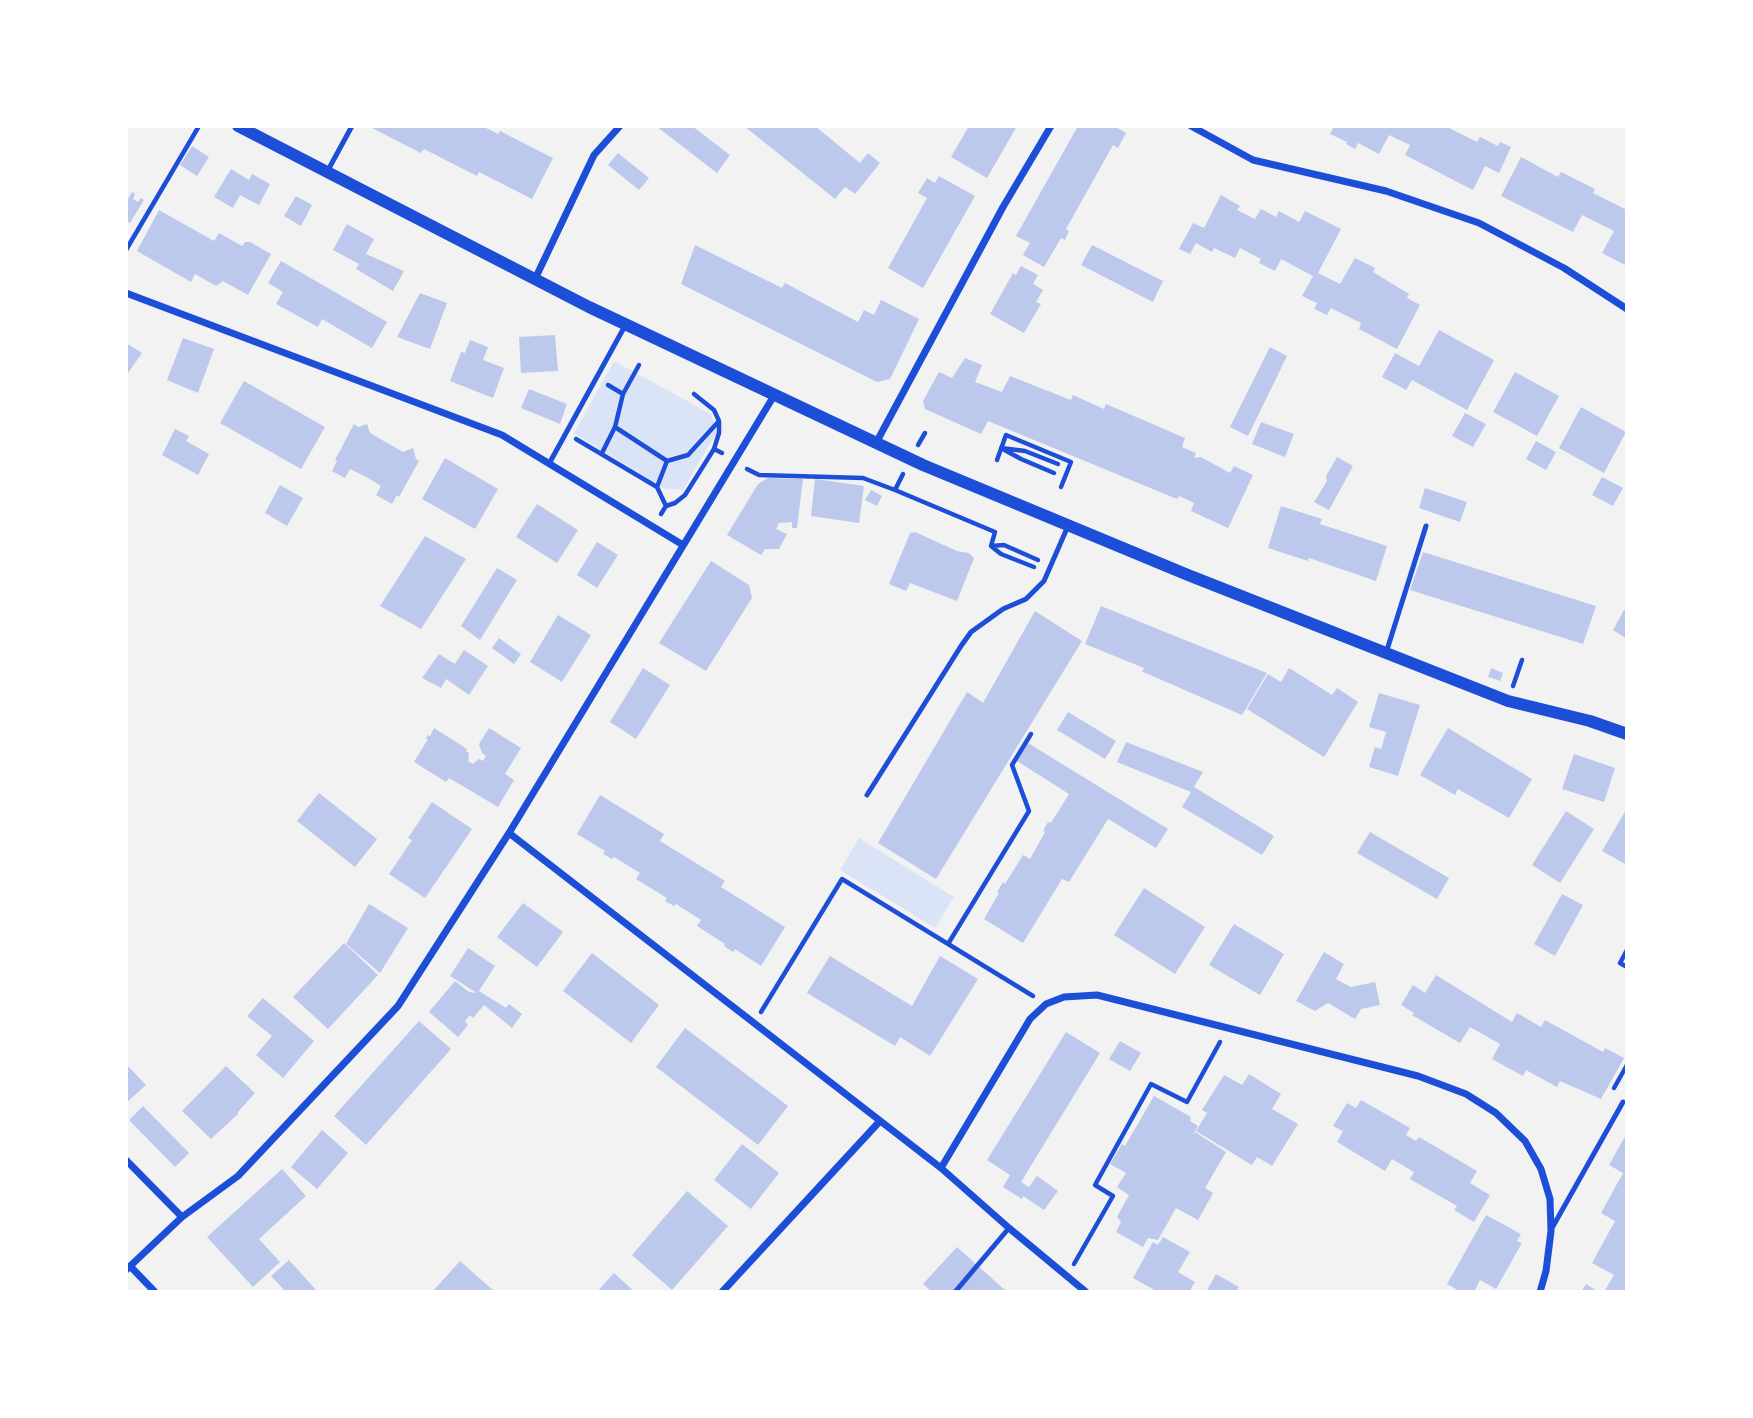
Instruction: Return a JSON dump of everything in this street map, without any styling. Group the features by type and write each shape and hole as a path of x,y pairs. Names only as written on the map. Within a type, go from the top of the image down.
{"street":[{"path":"238,126 535,279 911,459 1188,575 1508,701 1590,721 1627,734"},
{"path":"535,279 594,155 620,126"},
{"path":"876,443 1003,207 1051,126"},
{"path":"1191,126 1253,160 1386,191 1479,223 1564,268 1627,309"},
{"path":"126,293 502,435 683,545"},
{"path":"155,1292 128,1268 182,1217 238,1176 398,1006 509,833 775,394"},
{"path":"509,833 941,1168 1086,1292"},
{"path":"941,1168 1030,1019 1046,1004 1064,997 1097,995 1418,1076 1466,1094 1496,1113 1511,1126 1533,1155 1541,1169 1550,1199 1551,1231 1541,1292"},
{"path":"722,1292 880,1121"},
{"path":"126,1160 182,1217"}],"lane":[{"path":"327,172 352,126"},
{"path":"550,463 626,324"},
{"path":"867,795 971,632 1003,609 1026,599 1044,581 1069,525"},
{"path":"1386,653 1426,526"},
{"path":"1551,1231 1623,1102"},
{"path":"955,1292 1009,1228"}],"path":[{"path":"126,250 199,126"},
{"path":"602,453 615,427 623,394 639,365"},
{"path":"595,378 623,394"},
{"path":"653,527 666,506 685,495 714,449 719,433 719,421 714,410 694,394"},
{"path":"615,427 667,461 688,456 719,421"},
{"path":"565,433 657,486 666,506"},
{"path":"895,490 925,433"},
{"path":"996,460 1006,435 1071,462 1061,488"},
{"path":"1001,448 1025,451 1058,464"},
{"path":"1001,448 1054,473"},
{"path":"714,449 759,475 863,478 995,532 990,546"},
{"path":"657,486 667,461"},
{"path":"990,546 1004,545 1039,560"},
{"path":"990,546 1001,554 1035,568"},
{"path":"948,944 1029,811 1012,765 1031,734"},
{"path":"754,1023 842,879 1046,1004"},
{"path":"1627,950 1620,962 1627,967"},
{"path":"1067,1277 1113,1196 1095,1185 1152,1084 1187,1102 1229,1028"}],"shaded area":[{"path":"614,361 711,414 717,432 683,490 663,488 574,433"},
{"path":"859,838 954,897 935,928 840,870"}],"building":[{"path":"368,126 482,126 498,134 500,131 553,158 532,199 479,172 477,176 424,149 421,153"},
{"path":"656,126 692,126 730,155 717,173"},
{"path":"744,126 815,126 860,163 868,153 880,163 855,194 845,187 835,199"},
{"path":"969,126 1017,126 987,178 951,157"},
{"path":"1078,126 1114,126 1126,133 1118,148 1113,145 1066,229 1069,231 1065,240 1061,238 1044,267 1023,255 1030,243 1016,236"},
{"path":"1334,126 1445,126 1477,142 1480,137 1498,146 1500,142 1511,147 1499,173 1485,166 1473,190 1405,155 1410,145 1389,135 1379,154 1358,143 1355,149 1346,144 1347,142 1330,134"},
{"path":"192,146 209,157 197,176 180,165"},
{"path":"618,153 649,178 639,190 608,165"},
{"path":"1521,157 1558,177 1561,172 1595,189 1593,193 1627,210 1627,266 1602,253 1614,231 1582,215 1573,232 1501,196"},
{"path":"231,169 249,180 252,174 270,184 259,205 240,195 233,208 214,197"},
{"path":"939,176 975,196 923,288 888,268 927,198 918,193 927,178 935,183"},
{"path":"132,192 135,194 133,199 138,202 141,198 144,200 130,223 126,221 126,202"},
{"path":"1221,195 1240,206 1237,210 1255,219 1261,209 1276,217 1279,211 1299,222 1305,211 1341,229 1318,273 1340,284 1355,258 1375,268 1373,272 1409,294 1407,298 1420,305 1397,349 1359,329 1361,323 1331,308 1327,315 1314,309 1317,303 1302,296 1313,276 1281,259 1275,271 1259,263 1261,259 1240,248 1235,258 1214,248 1212,252 1196,243 1190,254 1179,249 1193,223 1204,228"},
{"path":"296,196 312,205 301,226 284,216"},
{"path":"159,210 214,241 219,233 242,246 245,242 250,242 271,254 248,295 223,281 216,286 195,274 191,282 137,251"},
{"path":"347,224 374,239 366,254 404,271 393,291 356,269 359,264 333,250"},
{"path":"695,245 782,288 785,283 858,322 864,310 874,315 881,300 919,319 890,379 877,382 681,284"},
{"path":"1092,245 1163,281 1153,302 1081,265"},
{"path":"281,261 387,322 372,348 322,319 318,327 276,304 283,292 268,283"},
{"path":"1021,266 1038,275 1033,284 1043,290 1036,302 1041,304 1024,333 990,314 1013,273 1016,275"},
{"path":"420,293 447,303 430,349 397,337"},
{"path":"1439,330 1494,360 1467,410 1412,380 1406,390 1382,377 1395,353 1419,366"},
{"path":"555,335 558,371 521,373 519,337"},
{"path":"183,338 214,349 198,393 167,380"},
{"path":"470,340 488,347 483,360 504,368 493,398 450,381 461,352 465,353"},
{"path":"126,343 142,353 126,376"},
{"path":"1270,347 1287,356 1248,436 1230,427"},
{"path":"965,358 982,365 975,382 1002,392 1010,376 1071,400 1073,395 1104,409 1106,404 1185,438 1182,447 1196,453 1194,458 1201,457 1230,473 1234,466 1253,475 1228,528 1191,511 1194,503 1179,496 1177,499 988,421 981,434 925,409 923,401 939,372 952,378"},
{"path":"1515,372 1559,396 1537,436 1493,412"},
{"path":"244,381 325,427 301,469 220,423"},
{"path":"529,389 567,404 560,424 521,408"},
{"path":"1581,407 1626,432 1604,473 1559,448"},
{"path":"1465,413 1486,424 1473,447 1452,436"},
{"path":"1261,422 1294,434 1285,457 1252,444"},
{"path":"354,424 358,427 367,424 370,433 403,452 413,448 419,461 399,497 397,495 392,504 376,495 381,486 368,478 350,469 345,478 332,471"},
{"path":"175,429 189,436 186,441 209,454 198,475 162,455"},
{"path":"1536,441 1556,452 1546,470 1526,459"},
{"path":"1337,457 1353,466 1329,510 1314,502"},
{"path":"445,458 498,489 475,529 422,499"},
{"path":"1602,477 1623,488 1613,506 1592,495"},
{"path":"768,478 803,479 797,528 792,528 792,522 779,523 776,529 787,534 779,549 765,549 761,555 727,535 758,484"},
{"path":"815,479 864,486 859,523 811,516"},
{"path":"280,485 303,498 287,526 265,513"},
{"path":"1425,488 1467,502 1460,522 1419,508"},
{"path":"871,490 882,496 877,506 865,500"},
{"path":"537,504 578,530 557,563 516,537"},
{"path":"1281,506 1322,519 1320,524 1387,546 1376,581 1309,558 1308,561 1268,548"},
{"path":"915,532 957,551 969,553 974,558 957,601 910,583 906,591 889,584 910,533"},
{"path":"425,536 466,559 421,629 380,606"},
{"path":"597,542 618,555 597,588 577,575"},
{"path":"1423,552 1596,606 1583,644 1410,590"},
{"path":"711,561 749,585 752,598 706,671 659,643"},
{"path":"497,568 517,580 480,640 461,626"},
{"path":"1101,606 1267,673 1242,715 1142,672 1144,668 1085,644"},
{"path":"1624,610 1627,611 1627,639 1613,630"},
{"path":"1035,611 1082,641 936,879 878,843 967,692 983,703"},
{"path":"558,615 591,635 562,682 530,662"},
{"path":"499,638 521,654 514,664 492,648"},
{"path":"464,650 488,666 469,695 446,679 441,688 422,678 439,654 455,664"},
{"path":"643,668 670,685 636,739 610,722"},
{"path":"1289,668 1332,695 1337,688 1358,702 1324,757 1247,709 1268,674 1281,682"},
{"path":"1491,668 1503,673 1500,681 1488,677"},
{"path":"1379,693 1420,705 1398,776 1369,767 1375,747 1381,749 1386,732 1369,727"},
{"path":"1068,712 1116,741 1105,759 1057,730"},
{"path":"434,728 467,749 468,761 473,764 479,759 483,761 486,756 479,744 489,728 521,748 505,774 514,780 498,807 449,778 446,782 414,762"},
{"path":"1448,728 1532,779 1509,818 1458,789 1455,795 1420,775"},
{"path":"1126,742 1203,772 1194,787 1274,836 1262,855 1182,807 1191,792 1117,762"},
{"path":"1028,743 1168,829 1156,848 1108,819 1069,882 1062,879 1023,943 984,919 1003,882 1005,884 1023,855 1030,859 1048,822 1051,823 1069,794 1017,761"},
{"path":"1574,754 1615,768 1604,802 1562,789"},
{"path":"319,793 377,839 355,867 297,821"},
{"path":"600,795 664,834 660,841 725,881 721,887 785,927 761,966 735,949 733,952 724,946 725,944 697,926 701,920 676,904 674,906 665,901 667,898 636,879 640,873 614,857 612,859 603,854 605,851 577,834"},
{"path":"432,802 472,829 425,898 389,874 412,840 408,838"},
{"path":"1627,808 1627,865 1602,851"},
{"path":"1566,811 1594,829 1560,883 1532,865"},
{"path":"1370,832 1449,878 1437,899 1357,853"},
{"path":"1144,888 1205,927 1175,974 1114,935"},
{"path":"1562,894 1583,905 1555,956 1534,944"},
{"path":"523,903 563,932 537,967 497,937"},
{"path":"369,904 408,928 380,973 346,944"},
{"path":"1234,924 1284,954 1260,995 1209,965"},
{"path":"344,943 378,975 328,1029 293,997"},
{"path":"468,948 495,966 479,991 506,1008 509,1004 522,1014 512,1028 484,1005 473,1018 470,1015 465,1021 468,1025 458,1037 429,1012 455,981 469,992 477,993 450,976"},
{"path":"1324,952 1344,964 1336,979 1351,987 1375,982 1380,1005 1361,1009 1355,1019 1328,1003 1315,1011 1296,1001"},
{"path":"592,953 659,1005 631,1043 563,991"},
{"path":"830,956 912,1006 940,956 978,979 930,1056 900,1037 895,1046 807,993"},
{"path":"1436,975 1512,1022 1517,1013 1541,1027 1545,1020 1603,1052 1605,1048 1624,1058 1601,1099 1560,1081 1557,1087 1526,1070 1523,1076 1492,1059 1500,1044 1470,1027 1460,1043 1412,1015 1414,1013 1401,1005 1413,985 1425,993"},
{"path":"263,998 314,1041 283,1078 256,1055 272,1036 247,1016"},
{"path":"419,1021 451,1049 366,1145 334,1116"},
{"path":"685,1028 788,1106 758,1145 656,1067"},
{"path":"1066,1032 1100,1053 1021,1182 1029,1187 1037,1176 1058,1191 1044,1210 1003,1187 1010,1175 987,1160"},
{"path":"1120,1041 1141,1053 1130,1071 1109,1059"},
{"path":"126,1064 146,1085 126,1103"},
{"path":"226,1066 255,1093 238,1114 211,1139 182,1111"},
{"path":"1249,1074 1281,1094 1272,1109 1298,1124 1272,1166 1257,1157 1252,1165 1196,1131 1207,1113 1202,1110 1224,1075 1242,1085"},
{"path":"1154,1096 1191,1117 1190,1121 1198,1126 1192,1136 1195,1132 1226,1152 1205,1188 1213,1193 1198,1220 1176,1208 1158,1240 1148,1238 1143,1247 1116,1232 1121,1222 1117,1217 1129,1195 1117,1187 1126,1173 1110,1164 1122,1144 1125,1146"},
{"path":"1361,1100 1410,1128 1406,1135 1416,1141 1419,1137 1477,1171 1470,1183 1490,1195 1474,1222 1454,1210 1457,1206 1410,1179 1414,1172 1392,1159 1385,1171 1337,1142 1343,1131 1333,1126 1347,1103 1356,1108"},
{"path":"143,1106 189,1153 175,1167 129,1120"},
{"path":"322,1130 348,1153 317,1189 291,1167"},
{"path":"1627,1133 1627,1292 1604,1292 1614,1275 1592,1263 1615,1221 1601,1213 1623,1173 1609,1165"},
{"path":"742,1144 779,1173 751,1209 714,1180"},
{"path":"282,1169 306,1196 259,1239 280,1262 253,1287 207,1237"},
{"path":"687,1191 728,1226 672,1290 632,1255"},
{"path":"1486,1215 1521,1234 1517,1241 1522,1243 1496,1289 1480,1280 1474,1292 1461,1292 1447,1284"},
{"path":"1163,1237 1190,1252 1178,1272 1195,1282 1189,1292 1158,1292 1133,1278 1153,1242 1158,1245"},
{"path":"957,1247 1007,1292 932,1292 923,1284"},
{"path":"289,1260 318,1292 286,1292 271,1276"},
{"path":"460,1261 495,1292 432,1292"},
{"path":"614,1273 635,1292 597,1292"},
{"path":"1216,1274 1239,1287 1236,1292 1206,1292"},
{"path":"1586,1284 1599,1292 1581,1292"}]}
